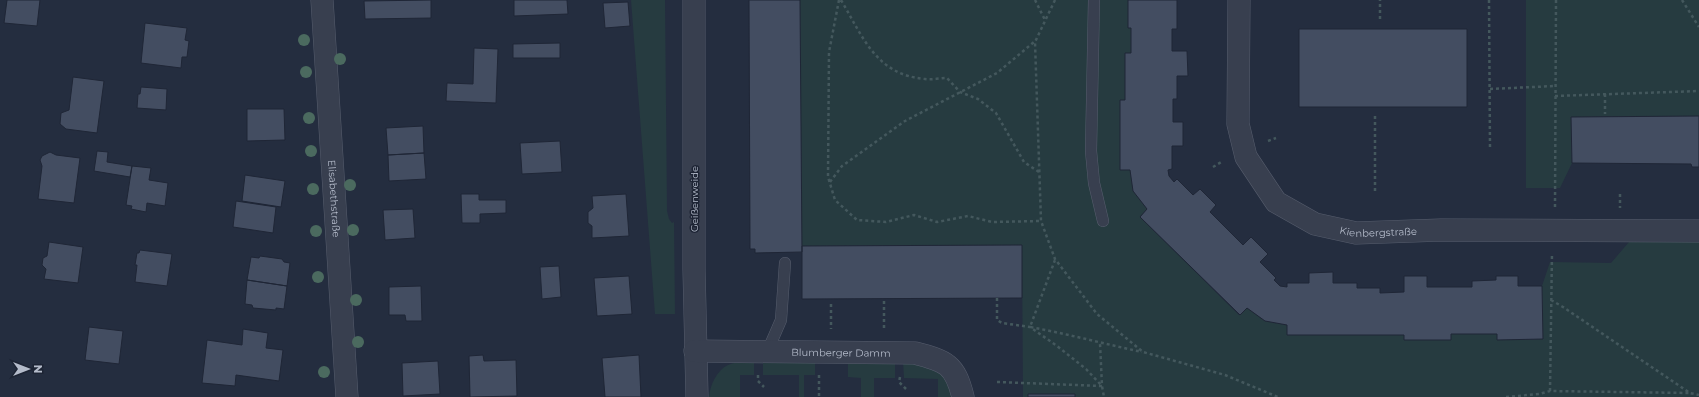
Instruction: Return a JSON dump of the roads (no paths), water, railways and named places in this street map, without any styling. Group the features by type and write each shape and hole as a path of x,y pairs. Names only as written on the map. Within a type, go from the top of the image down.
{"street":[{"name":"Elisabethstraße","path":"322,0 347,397"},
{"name":"Geißenweide","path":"694,0 694,269 697,397"},
{"name":"Kienbergstraße","path":"1239,0 1238,124 1246,157 1276,202 1315,224 1356,232 1555,230 1699,231"},
{"name":"Blumberger Damm","path":"696,352 915,353 939,359 949,366 956,374 964,397"}],"lane":[{"path":"1094,0 1091,151 1094,183 1104,221"},
{"path":"784,352 771,343 781,320 785,263"}]}
